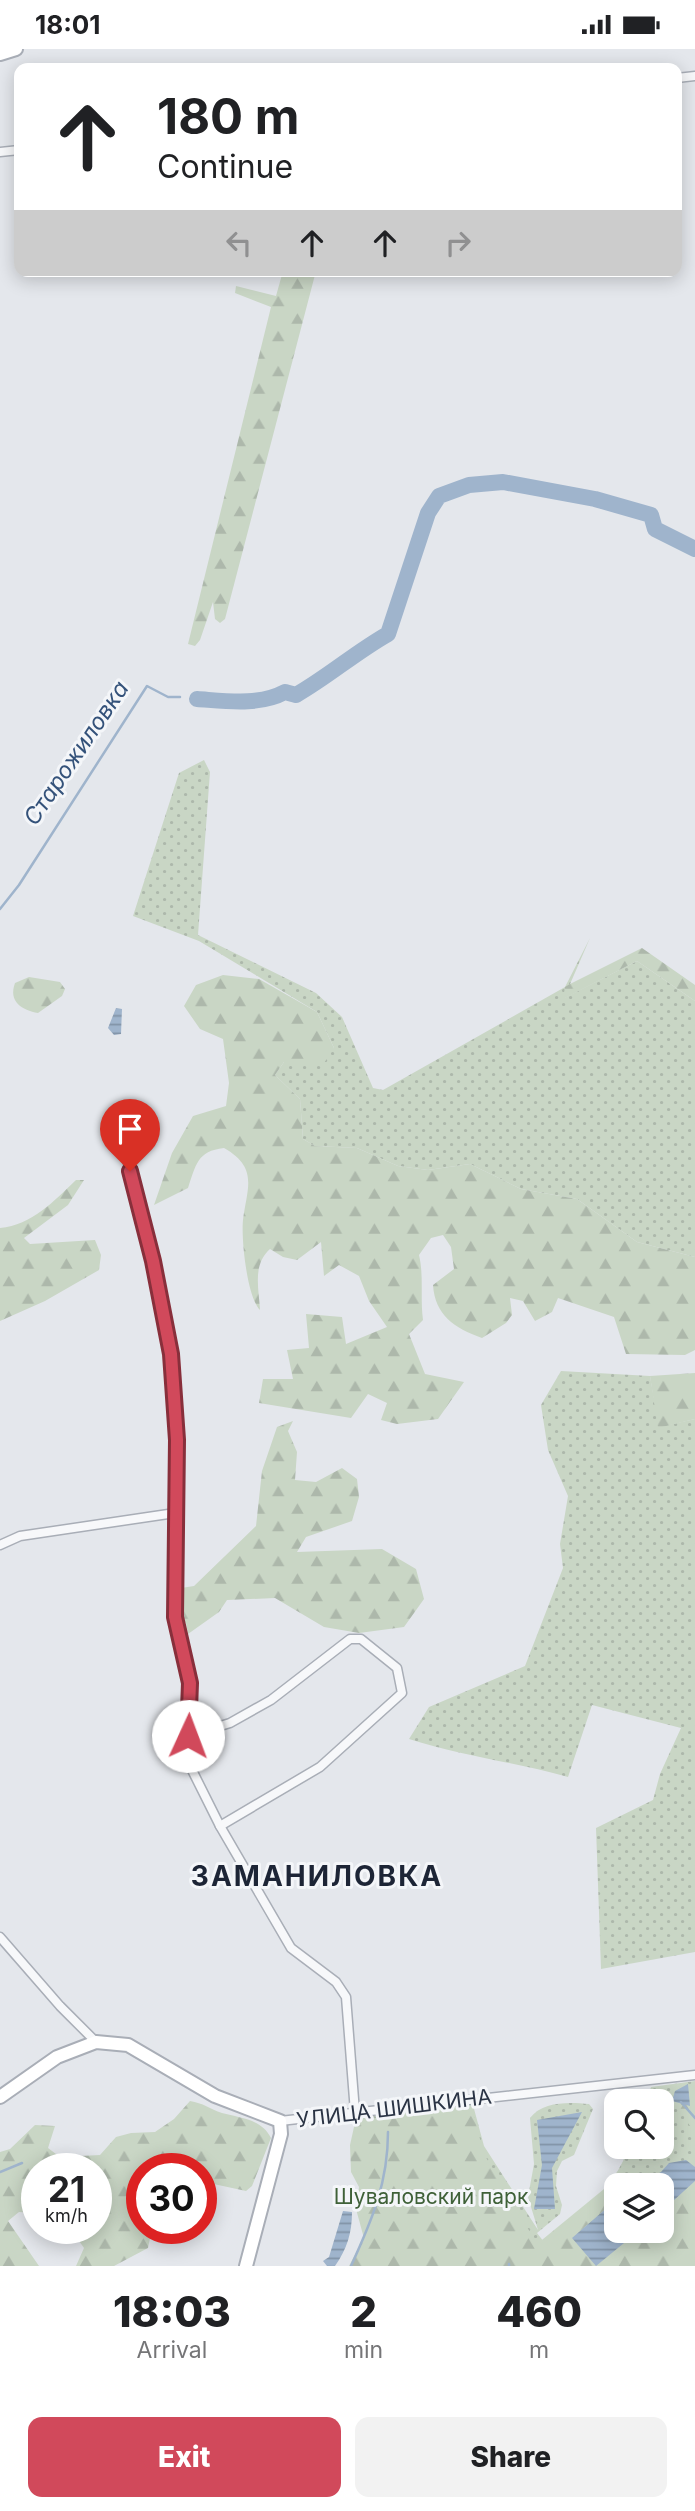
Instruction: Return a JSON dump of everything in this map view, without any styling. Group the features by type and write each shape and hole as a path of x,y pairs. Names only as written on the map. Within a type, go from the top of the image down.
{"street":[{"path":"0,54 16,49"},
{"path":"112,1129 124,1148 131,1174 153,1261 171,1354 176,1430 175,1617 190,1683 186,1758 220,1826 291,1948 336,1982 346,1997 355,2112"},
{"path":"0,1545 20,1536 175,1513"},
{"path":"188,1736 230,1723 271,1700 351,1639 361,1639 397,1668 402,1693 385,1710 320,1767 220,1826"},
{"path":"0,1937 60,2006 96,2042"},
{"name":"УЛИЦА ШИШКИНА","path":"0,2097 57,2057 96,2042 128,2045 215,2096 280,2121 695,2075"},
{"path":"246,2266 281,2134 280,2121"}],"green space":[{"path":"281,277 314,277 225,619 220,623 215,619 213,602 200,640 195,646 188,644 271,307 235,293 236,286 276,296"},
{"path":"204,760 210,772 198,935 316,993 342,1017 373,1088 383,1090 565,987 590,938 564,998 637,961 695,1001 695,1257 637,1242 577,1199 521,1189 470,1164 428,1170 398,1166 357,1148 315,1146 303,1139 300,1099 275,1075 284,1062 334,1048 317,1012 199,941 133,916 179,773"},
{"path":"642,948 695,985 695,1001 637,961 563,999 565,987"},
{"path":"223,975 259,979 317,1012 334,1048 324,1063 284,1062 275,1075 300,1099 303,1139 315,1146 357,1148 398,1166 428,1170 470,1164 521,1189 577,1199 637,1242 695,1257 695,1350 685,1355 626,1354 614,1317 558,1298 552,1312 535,1321 523,1301 510,1298 512,1315 506,1323 482,1338 472,1334 448,1319 438,1305 435,1295 433,1285 454,1269 451,1247 443,1235 431,1238 419,1255 423,1320 409,1334 425,1374 464,1382 438,1419 397,1424 381,1420 387,1403 368,1394 351,1418 259,1403 263,1379 293,1379 287,1350 309,1348 306,1314 342,1317 346,1344 387,1327 369,1301 359,1276 339,1265 324,1276 321,1242 297,1260 283,1257 270,1249 264,1255 259,1270 260,1310 248,1281 244,1253 243,1220 248,1179 242,1163 224,1148 203,1156 188,1188 154,1205 172,1153 193,1116 226,1106 229,1083 223,1039 200,1029 184,1006 196,985"},
{"path":"29,977 60,982 65,989 62,996 38,1013 27,1010 15,1000 13,990 15,983"},
{"path":"76,1180 84,1180 68,1205 24,1238 30,1244 95,1240 101,1255 99,1270 45,1301 0,1321 0,1228 32,1217 51,1204"},
{"path":"561,1371 650,1376 659,1427 695,1419 695,1952 601,1969 596,1828 653,1800 660,1774 681,1728 592,1705 568,1777 409,1739 429,1707 525,1666 563,1568 560,1544 568,1496 548,1450 541,1405"},
{"path":"695,1373 695,1419 658,1428 650,1376"},
{"path":"293,1421 288,1431 297,1452 295,1480 316,1482 342,1468 357,1479 359,1497 352,1521 306,1537 297,1552 382,1549 416,1569 424,1599 404,1627 359,1633 324,1627 275,1598 227,1600 219,1612 188,1634 186,1623 179,1617 181,1588 194,1586 256,1526 262,1471 277,1427"},
{"name":"Шуваловский парк","path":"695,2081 695,2266 349,2266 364,2237 354,2118 473,2105 484,2146 538,2230 528,2197 534,2164 530,2118 542,2108 565,2103 589,2104 593,2109 574,2155 562,2161 557,2171 556,2186 562,2205 560,2214 537,2233 544,2242 594,2202 604,2189 604,2243 674,2243 674,2173 616,2173 623,2159 674,2159 674,2089 650,2089"},
{"path":"695,2085 695,2134 680,2110"},
{"path":"190,2101 250,2120 262,2127 271,2138 252,2186 246,2191 217,2185 217,2153 126,2153 126,2244 149,2244 148,2248 114,2266 76,2266 84,2248 81,2244 112,2244 112,2153 102,2153 116,2137 155,2132 174,2119"},
{"path":"450,2109 472,2109 484,2154 537,2244 604,2189 604,2210 572,2238 596,2266 350,2266 365,2242 356,2209 359,2187 351,2172 350,2145 354,2127 359,2120"},
{"path":"35,2125 55,2126 48,2148 55,2153 21,2153 21,2212 8,2221 21,2244 24,2244 39,2266 0,2266 0,2152 10,2149"},
{"path":"695,2184 695,2266 598,2266 624,2243 674,2243 674,2201"}],"water":[{"path":"116,1008 122,1009 121,1034 114,1035 108,1028"},
{"path":"688,2084 690,2106 674,2102 675,2091"},
{"path":"582,2112 552,2168 555,2209 534,2209 542,2165 537,2120"},
{"path":"686,2160 695,2167 695,2181 674,2200 674,2173 659,2173 669,2163"},
{"path":"604,2210 604,2243 624,2243 596,2266 572,2238"},
{"path":"343,2211 352,2212 348,2241 335,2266 327,2266 323,2261 329,2257"}],"waterway":[{"name":"Старожиловка","path":"197,699 242,701 264,699 285,692 296,695 388,634 428,513 439,496 469,485 503,482 595,499 651,515 655,529 695,549"},
{"name":"Старожиловка","path":"0,909 19,885 147,686 168,697 180,697"},
{"path":"681,2102 695,2118"},
{"path":"351,2266 366,2233 382,2185 388,2132"},
{"path":"0,2172 21,2163"}],"district":[{"name":"ЗАМАНИЛОВКА","path":"317,1876"}],"route":[{"path":"130,1171 153,1261 171,1354 177,1440 175,1617 190,1683 188,1736"}]}
